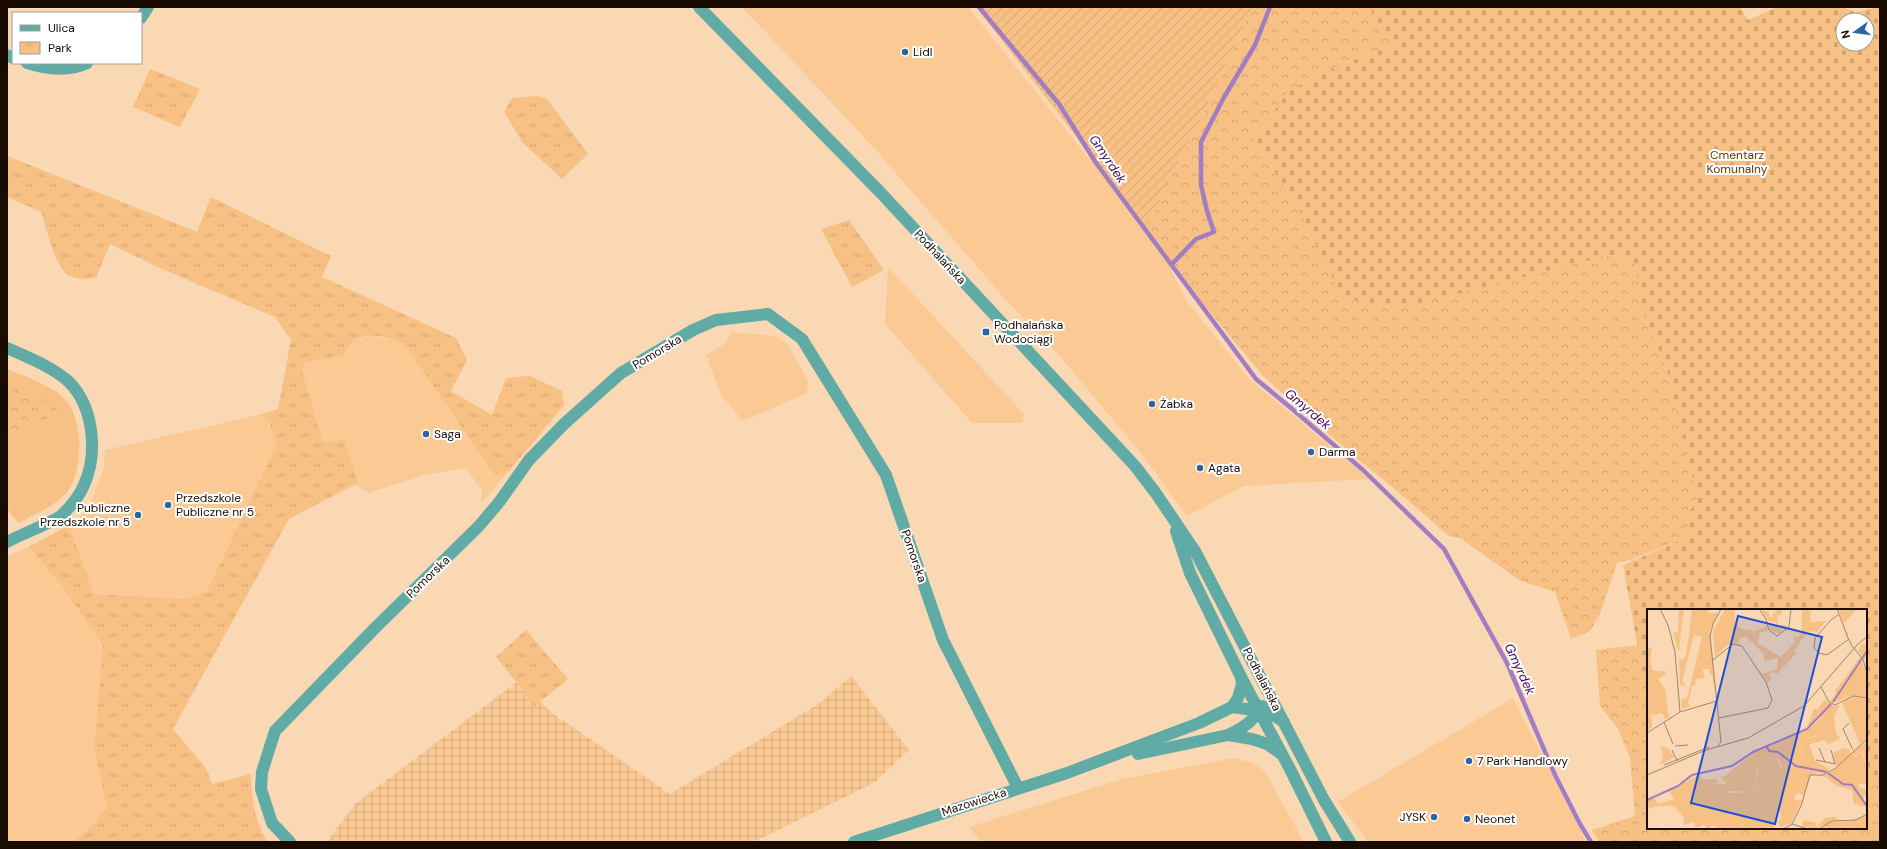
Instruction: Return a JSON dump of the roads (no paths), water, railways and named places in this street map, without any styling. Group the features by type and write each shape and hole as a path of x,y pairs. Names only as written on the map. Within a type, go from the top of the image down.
{"street":[{"path":"142,16 148,7"},
{"name":"Podhalańska","path":"699,7 880,192 1136,466 1195,551 1324,800 1350,842"},
{"path":"32,64 56,69 85,64"},
{"name":"Pomorska","path":"290,842 272,823 261,789 262,772 275,731 375,628 479,526 500,501 529,460 564,424 621,373 693,330 716,320 768,314 802,339 886,475 943,640 1018,788"},
{"path":"7,348 41,364 69,382 82,401 90,423 92,440 90,466 84,486 61,516 7,542"},
{"name":"Podhalańska","path":"1172,516 1190,573 1241,677 1284,757 1326,842"},
{"path":"1241,677 1242,684 1238,698 1232,707 1268,712 1284,722"},
{"name":"Mazowiecka","path":"1094,763 1228,735 1247,725 1259,711 1266,698 1265,685"},
{"name":"Mazowiecka","path":"854,842 1094,763 1164,738 1232,707"},
{"name":"Mazowiecka","path":"1228,735 1252,739 1267,744 1284,757"}],"waterway":[{"name":"Gmyrdek","path":"979,7 1059,104 1096,163 1256,379 1363,470 1444,549 1507,663 1555,775 1591,842"},
{"path":"1172,264 1196,239 1214,232 1201,185 1201,142 1223,99 1255,45 1270,7"}],"place":[{"name":"Lidl","path":"905,52"},
{"name":"Podhalańska Wodociągi","path":"986,332"},
{"name":"Żabka","path":"1152,404"},
{"name":"Saga","path":"426,434"},
{"name":"Darma","path":"1311,452"},
{"name":"Agata","path":"1200,468"},
{"name":"Przedszkole Publiczne nr 5","path":"168,505"},
{"name":"Publiczne Przedszkole nr 5","path":"138,515"},
{"name":"7 Park Handlowy","path":"1469,761"},
{"name":"JYSK","path":"1434,817"},
{"name":"Neonet","path":"1467,819"}],"park label":[{"name":"Cmentarz Komunalny","path":"1737,162"}]}
